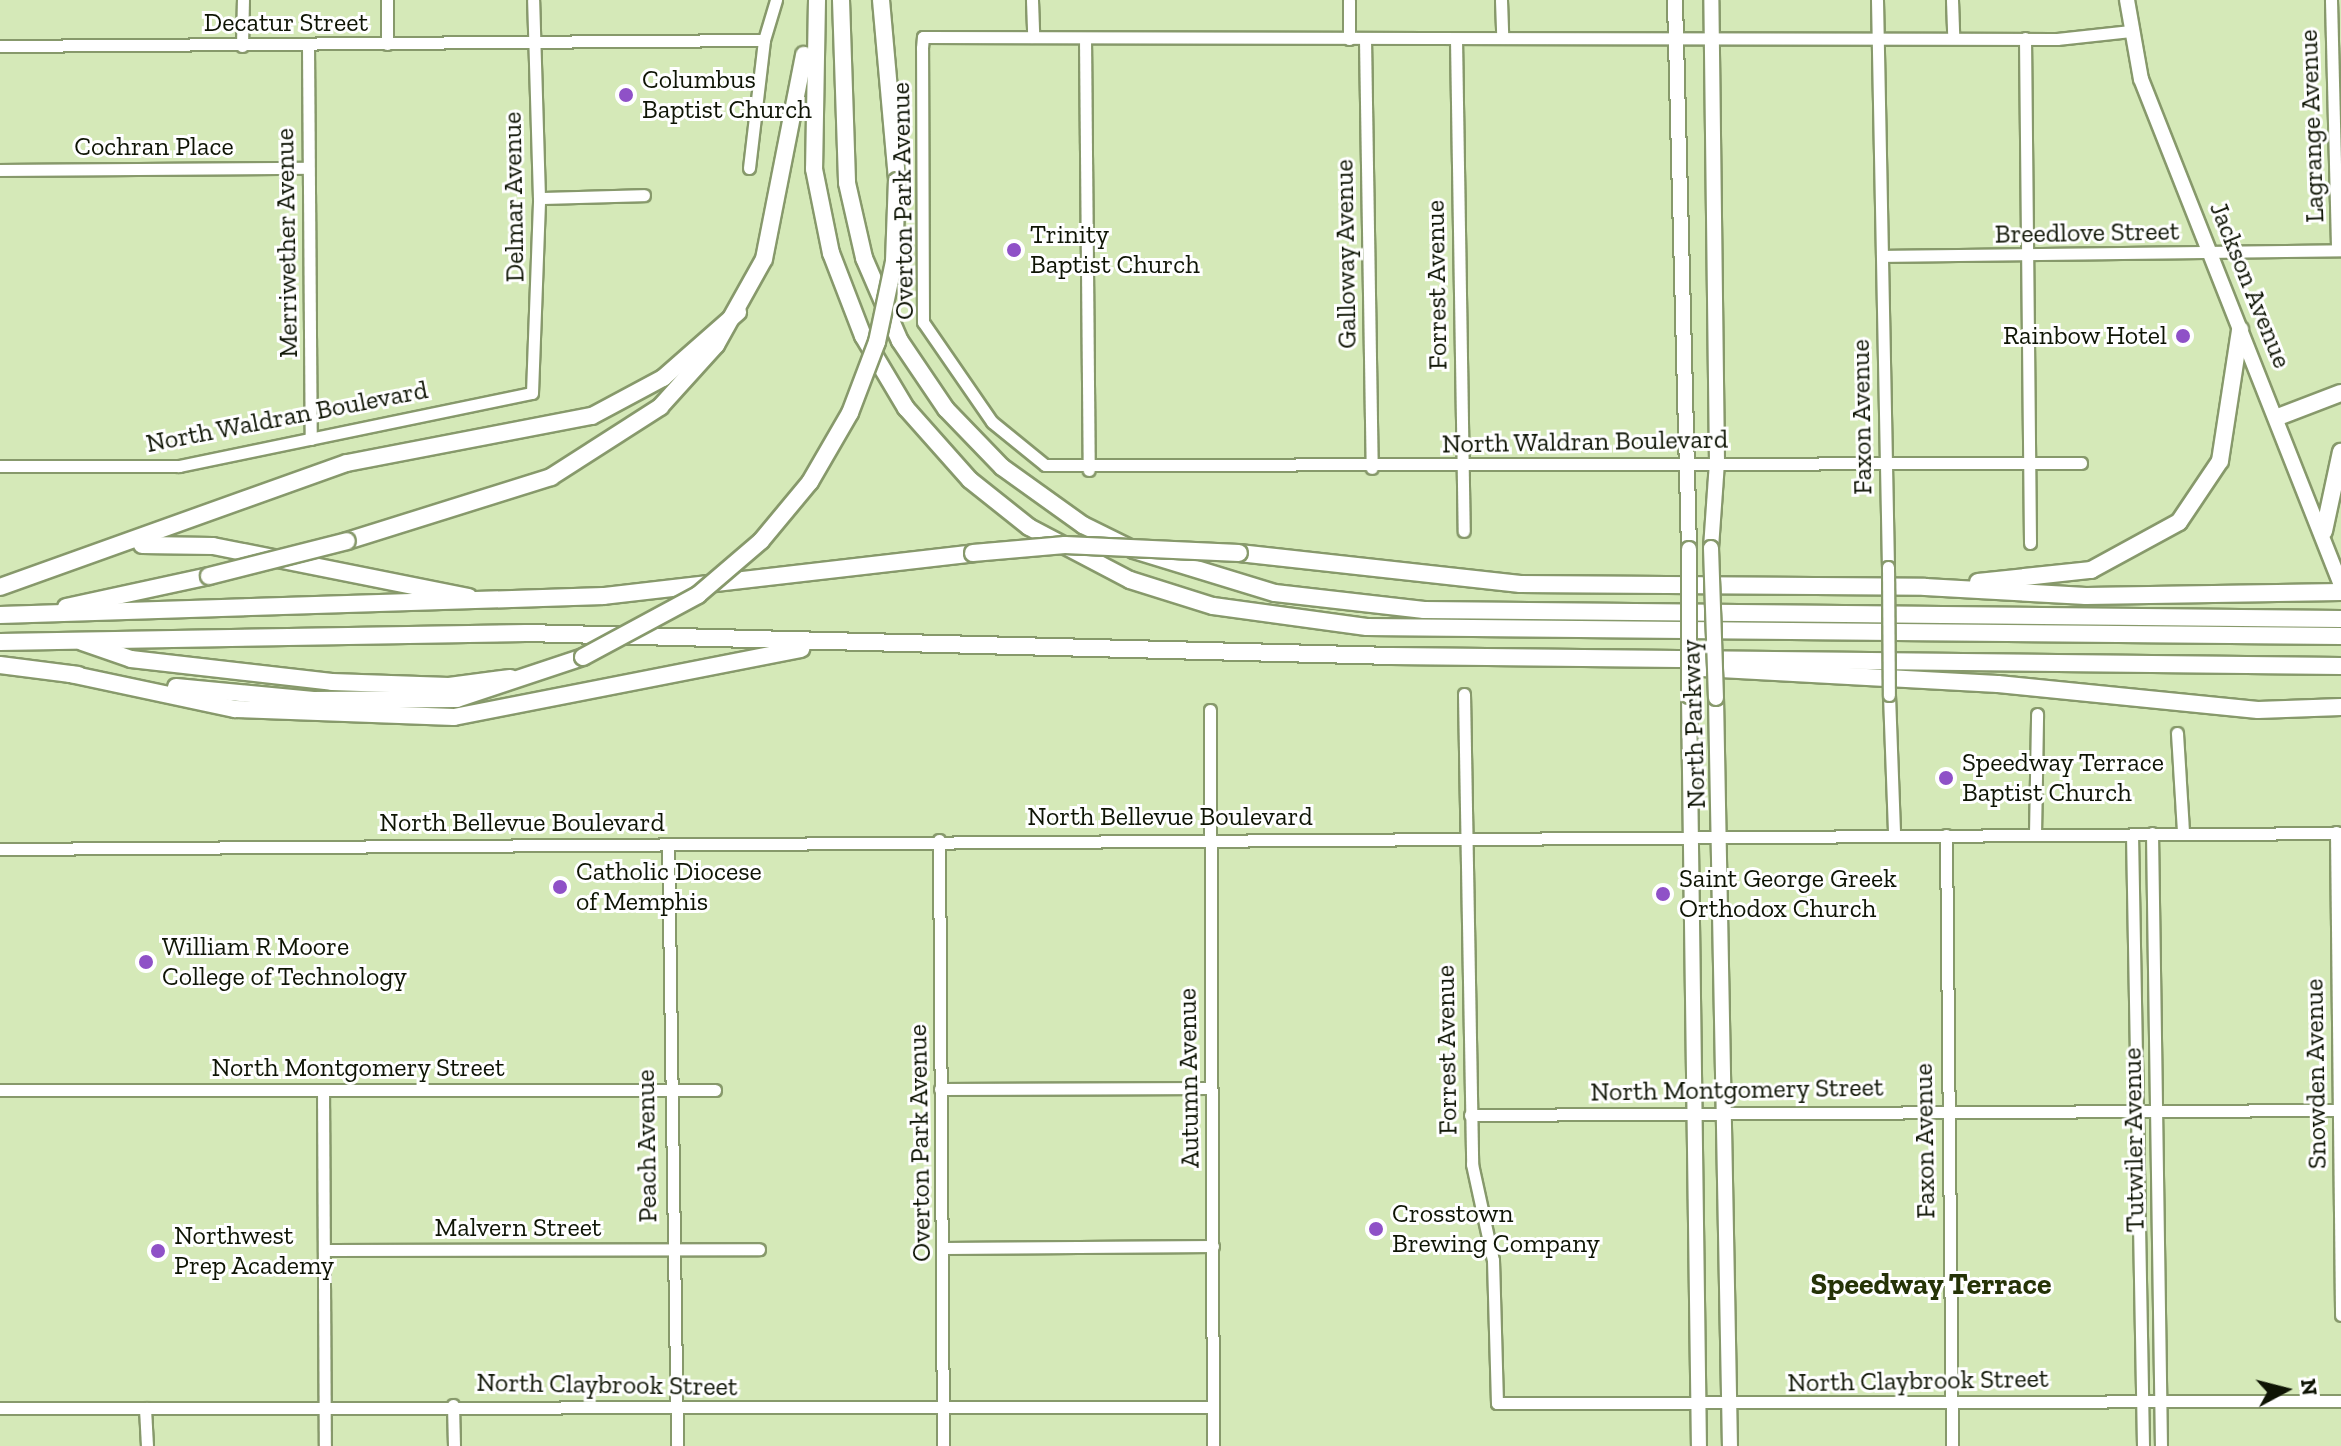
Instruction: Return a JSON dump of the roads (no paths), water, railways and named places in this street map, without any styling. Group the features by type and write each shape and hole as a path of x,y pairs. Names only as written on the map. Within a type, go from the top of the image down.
{"highway":[{"path":"38,614 347,541 529,485 603,450 660,407 738,312 775,228 814,0"},
{"path":"814,0 815,182 831,253 863,336 906,408 970,480 1029,527 1130,580 1227,609 1367,627 2341,636"},
{"path":"841,0 847,183 864,258 900,341 946,409 1002,467 1083,525 1147,555 1275,593 1424,610 2341,619"},
{"path":"0,665 313,700 490,687 583,657 698,595 761,541 810,482 850,413 877,342 894,261 897,181 881,0"},
{"path":"0,587 124,548 347,463 592,416 663,378 738,312"},
{"path":"1925,587 2091,570 2179,522 2220,461 2232,420 2240,330"},
{"path":"2278,417 2341,393"},
{"path":"2324,531 2341,452"},
{"path":"0,615 604,596 1065,545 1239,553 1520,584 1925,587 2086,596 2340,586"},
{"path":"124,548 213,546 416,581 486,601"},
{"path":"0,642 526,633 828,644 1653,659 2341,666"},
{"path":"73,639 131,659 332,682 490,687"},
{"path":"70,674 235,709 454,717 828,644"},
{"path":"1653,659 1739,676 1998,684 2258,710 2341,707"}],"main road":[{"name":"North Parkway","path":"1675,0 1682,462 1689,549 1686,838 1696,1446"},
{"name":"North Parkway","path":"1711,0 1717,462 1711,548 1722,838 1731,1446"},
{"name":"Jackson Avenue","path":"2127,0 2141,79 2240,330 2324,531 2340,586"}],"street":[{"path":"242,46 243,0"},
{"path":"387,0 387,44"},
{"name":"Delmar Avenue","path":"532,393 539,198 533,0"},
{"path":"749,168 764,40 776,0"},
{"path":"1032,0 1033,37 1456,39 1676,35 1878,39 2025,38 2131,31"},
{"path":"1349,0 1349,39"},
{"path":"1501,0 1502,38"},
{"name":"Faxon Avenue","path":"1877,0 1894,833"},
{"path":"1952,0 1953,38"},
{"name":"Lagrange Avenue","path":"2331,0 2337,91 2339,250"},
{"name":"Overton Park Avenue","path":"1033,37 923,37 923,322 992,422 1021,449 1045,465 1089,470"},
{"path":"1085,38 1089,470"},
{"path":"2025,38 2030,543"},
{"name":"Galloway Avenue","path":"1365,39 1372,468"},
{"name":"Forrest Avenue","path":"1456,39 1464,531"},
{"name":"Decatur Street","path":"0,46 308,46 764,40"},
{"name":"Merriwether Avenue","path":"308,46 311,439"},
{"name":"Cochran Place","path":"0,170 308,168"},
{"path":"539,198 644,195"},
{"name":"Breedlove Street","path":"1882,256 2026,257 2339,250"},
{"name":"North Waldran Boulevard","path":"0,466 179,466 532,393"},
{"name":"North Waldran Boulevard","path":"1089,470 1682,462 2081,463"},
{"name":"Forrest Avenue","path":"1464,694 1472,1164 1493,1260 1497,1403"},
{"name":"Autumn Avenue","path":"1210,710 1213,1446"},
{"path":"2035,834 2037,714"},
{"path":"2177,733 2183,832"},
{"name":"North Bellevue Boulevard","path":"0,849 2338,832"},
{"name":"Snowden Avenue","path":"2338,832 2341,1315"},
{"name":"Tutwiler Avenue","path":"2152,833 2161,1446"},
{"name":"Tutwiler Avenue","path":"2132,834 2143,1446"},
{"name":"Faxon Avenue","path":"1946,835 1946,1111 1952,1446"},
{"name":"Overton Park Avenue","path":"939,840 943,1446"},
{"name":"Peach Avenue","path":"668,845 668,1091 677,1446"},
{"path":"940,1089 1210,1088"},
{"name":"North Montgomery Street","path":"0,1090 715,1090"},
{"path":"323,1090 325,1446"},
{"name":"North Montgomery Street","path":"1470,1115 1691,1113 1726,1108 2340,1110"},
{"path":"944,1248 1213,1246"},
{"name":"Malvern Street","path":"326,1250 759,1249"},
{"name":"North Claybrook Street","path":"1497,1403 1731,1407 2142,1400 2341,1401"},
{"path":"453,1405 454,1446"},
{"name":"North Claybrook Street","path":"0,1408 453,1405 943,1410 1213,1407"},
{"path":"145,1408 147,1446"}],"place":[{"name":"Columbus Baptist Church","path":"626,95"},
{"name":"Trinity Baptist Church","path":"1014,250"},
{"name":"Rainbow Hotel","path":"2183,336"},
{"name":"Speedway Terrace Baptist Church","path":"1946,778"},
{"name":"Catholic Diocese of Memphis","path":"560,887"},
{"name":"Saint George Greek Orthodox Church","path":"1663,894"},
{"name":"William R Moore College of Technology","path":"146,962"},
{"name":"Crosstown Brewing Company","path":"1376,1229"},
{"name":"Northwest Prep Academy","path":"158,1251"}],"district":[{"name":"Speedway Terrace","path":"1931,1284"}]}
